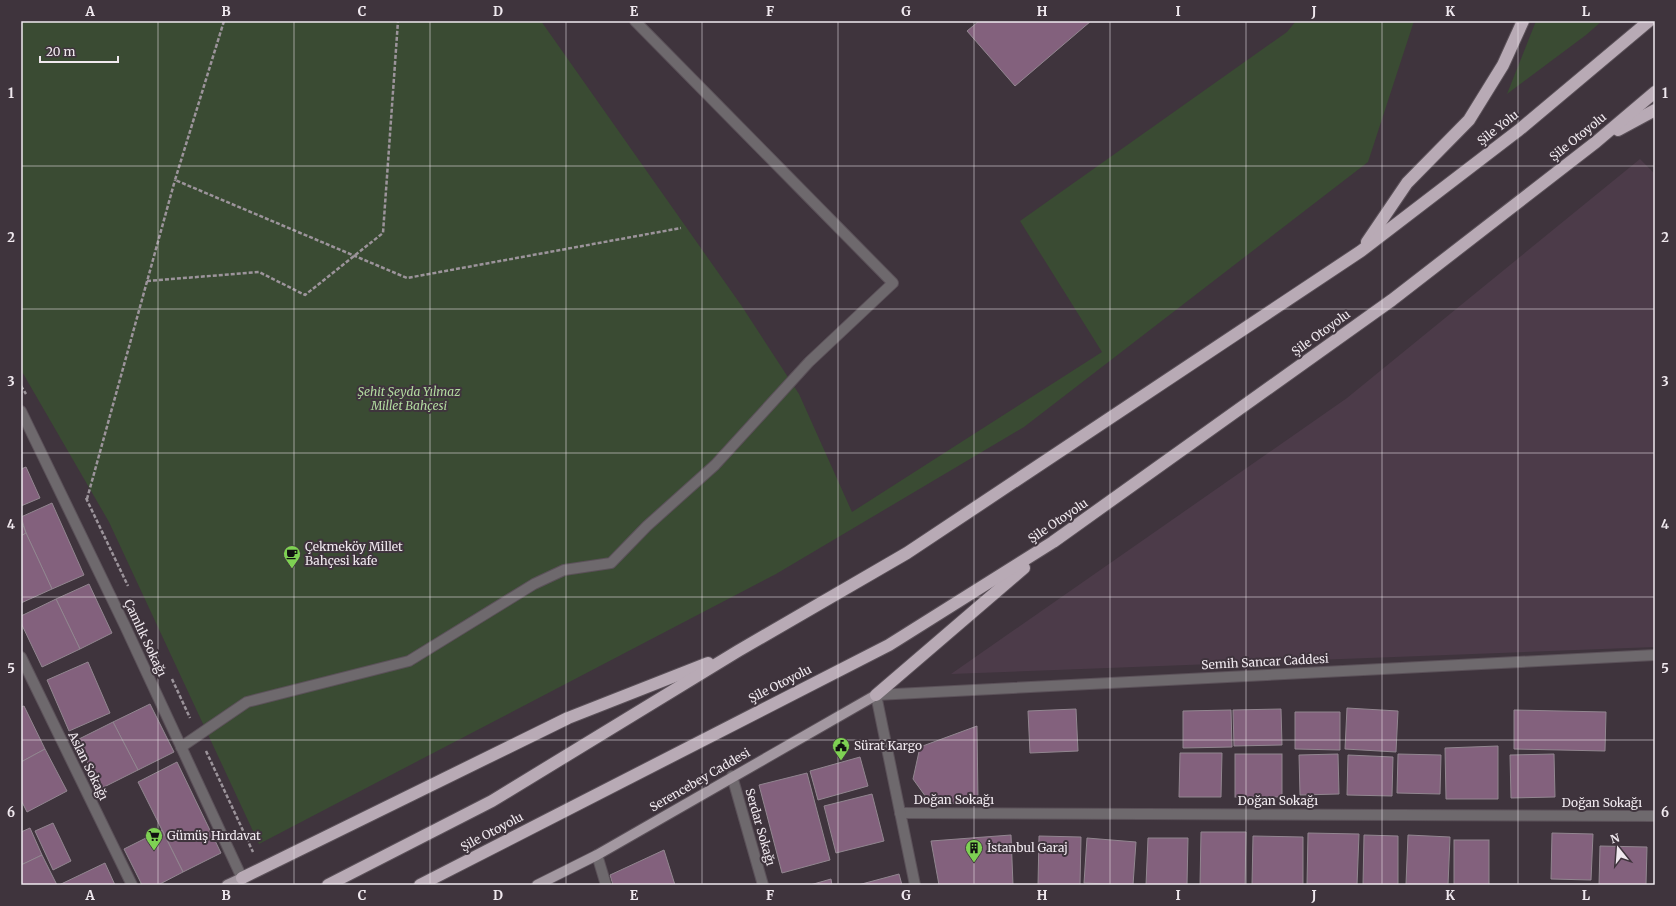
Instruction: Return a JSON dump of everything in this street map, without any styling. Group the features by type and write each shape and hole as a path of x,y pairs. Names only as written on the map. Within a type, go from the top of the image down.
{"highway":[{"path":"328,885 492,801 738,651 906,553 1361,252 1407,183 1469,120 1503,65 1523,21"},
{"name":"Şile Yolu","path":"1361,252 1519,130 1649,21"},
{"name":"Şile Otoyolu","path":"420,885 889,644 1053,542 1392,300 1596,142 1655,92"},
{"path":"1596,142 1655,110"},
{"path":"876,695 1053,542"},
{"path":"242,878 568,718 738,651"}],"main road":[{"name":"Serencebey Caddesi","path":"537,885 597,855 732,776 876,695"},
{"path":"227,885 242,878"}],"street":[{"path":"181,747 246,702 409,661 534,584 564,570 611,563 647,526 715,464 809,362 893,282 635,21"},
{"name":"Çamlık Sokağı","path":"21,411 125,626 242,878"},
{"name":"Semih Sancar Caddesi","path":"876,695 1655,655"},
{"name":"Aslan Sokağı","path":"21,657 132,885"},
{"path":"876,695 915,885"},
{"name":"Serdar Sokağı","path":"732,776 763,885"},
{"name":"Doğan Sokağı","path":"900,813 1655,816"},
{"path":"597,855 606,885"}],"path":[{"path":"86,499 175,180 224,21"},
{"path":"147,281 258,272 306,295 383,233 398,21"},
{"path":"175,180 407,278 681,228"}],"shaded area":[{"path":"1640,159 1655,174 1655,647 951,674 1347,398"}],"green space":[{"name":"Şehit Şeyda Yılmaz Millet Bahçesi","path":"21,21 541,21 741,305 799,394 852,512 1102,352 1020,221 1287,32 1296,21 1414,21 1368,162 1024,427 776,574 259,844 109,522 21,370"},
{"path":"1536,21 1602,21 1586,35 1507,94"}],"building":[{"path":"979,21 1091,21 1015,86 967,31"},
{"path":"26,467 40,498 21,506 21,469"},
{"path":"52,503 84,575 52,589 26,533 21,517"},
{"path":"21,520 26,533 21,536"},
{"path":"26,533 52,589 21,603 21,536"},
{"path":"89,584 112,633 80,649 56,599"},
{"path":"56,599 80,649 42,667 21,623 21,616"},
{"path":"88,662 110,713 69,731 47,680"},
{"path":"150,704 174,752 138,770 113,722"},
{"path":"24,706 45,749 21,762 21,707"},
{"path":"1347,708 1398,711 1396,752 1345,749"},
{"path":"1076,709 1078,751 1030,753 1028,711"},
{"path":"1281,709 1282,745 1234,746 1233,710"},
{"path":"1231,710 1232,747 1183,748 1183,711"},
{"path":"1514,710 1606,712 1605,751 1514,749"},
{"path":"1295,712 1340,712 1340,750 1295,749"},
{"path":"113,722 138,770 100,789 77,740"},
{"path":"977,726 978,803 931,804 913,779 920,747"},
{"path":"1498,746 1498,799 1446,799 1445,748"},
{"path":"45,749 67,791 27,812 21,800 21,762"},
{"path":"1180,753 1222,753 1221,797 1179,797"},
{"path":"1235,754 1282,754 1282,797 1235,797"},
{"path":"1338,754 1339,794 1300,795 1299,755"},
{"path":"1398,754 1441,755 1440,794 1397,793"},
{"path":"1554,754 1555,797 1511,798 1510,755"},
{"path":"1348,755 1393,757 1392,796 1347,795"},
{"path":"860,757 868,786 818,800 810,771"},
{"path":"177,762 221,853 183,872 138,782"},
{"path":"807,773 830,860 782,873 759,785"},
{"path":"872,794 884,841 836,853 824,806"},
{"path":"53,823 71,861 53,870 35,831"},
{"path":"30,828 42,855 21,865 21,832"},
{"path":"162,830 183,872 158,885 142,885 124,849"},
{"path":"1201,832 1246,832 1245,885 1200,885"},
{"path":"1308,833 1359,834 1357,885 1307,885"},
{"path":"1552,833 1593,834 1591,880 1551,879"},
{"name":"İstanbul Garaj","path":"1011,835 1013,885 939,885 931,841"},
{"path":"1364,835 1398,836 1398,885 1363,885"},
{"path":"1408,835 1450,837 1448,885 1406,884"},
{"path":"1039,836 1081,837 1080,885 1038,885"},
{"path":"1253,836 1303,837 1303,885 1252,885"},
{"path":"1087,838 1136,842 1133,885 1084,883"},
{"path":"1148,838 1188,838 1187,885 1146,885"},
{"path":"1454,840 1489,840 1489,885 1454,885"},
{"path":"1600,846 1647,847 1646,885 1599,885"},
{"path":"664,850 675,885 613,885 610,875"},
{"path":"42,855 57,885 21,885 21,865"},
{"path":"105,863 115,885 59,885"},
{"path":"899,874 902,885 858,885"},
{"path":"831,879 832,885 810,885"}],"place":[{"name":"Çekmeköy Millet Bahçesi kafe","path":"292,569"},
{"name":"Sürat Kargo","path":"841,761"},
{"name":"Gümüş Hırdavat","path":"154,851"},
{"name":"İstanbul Garaj","path":"974,863"}]}
